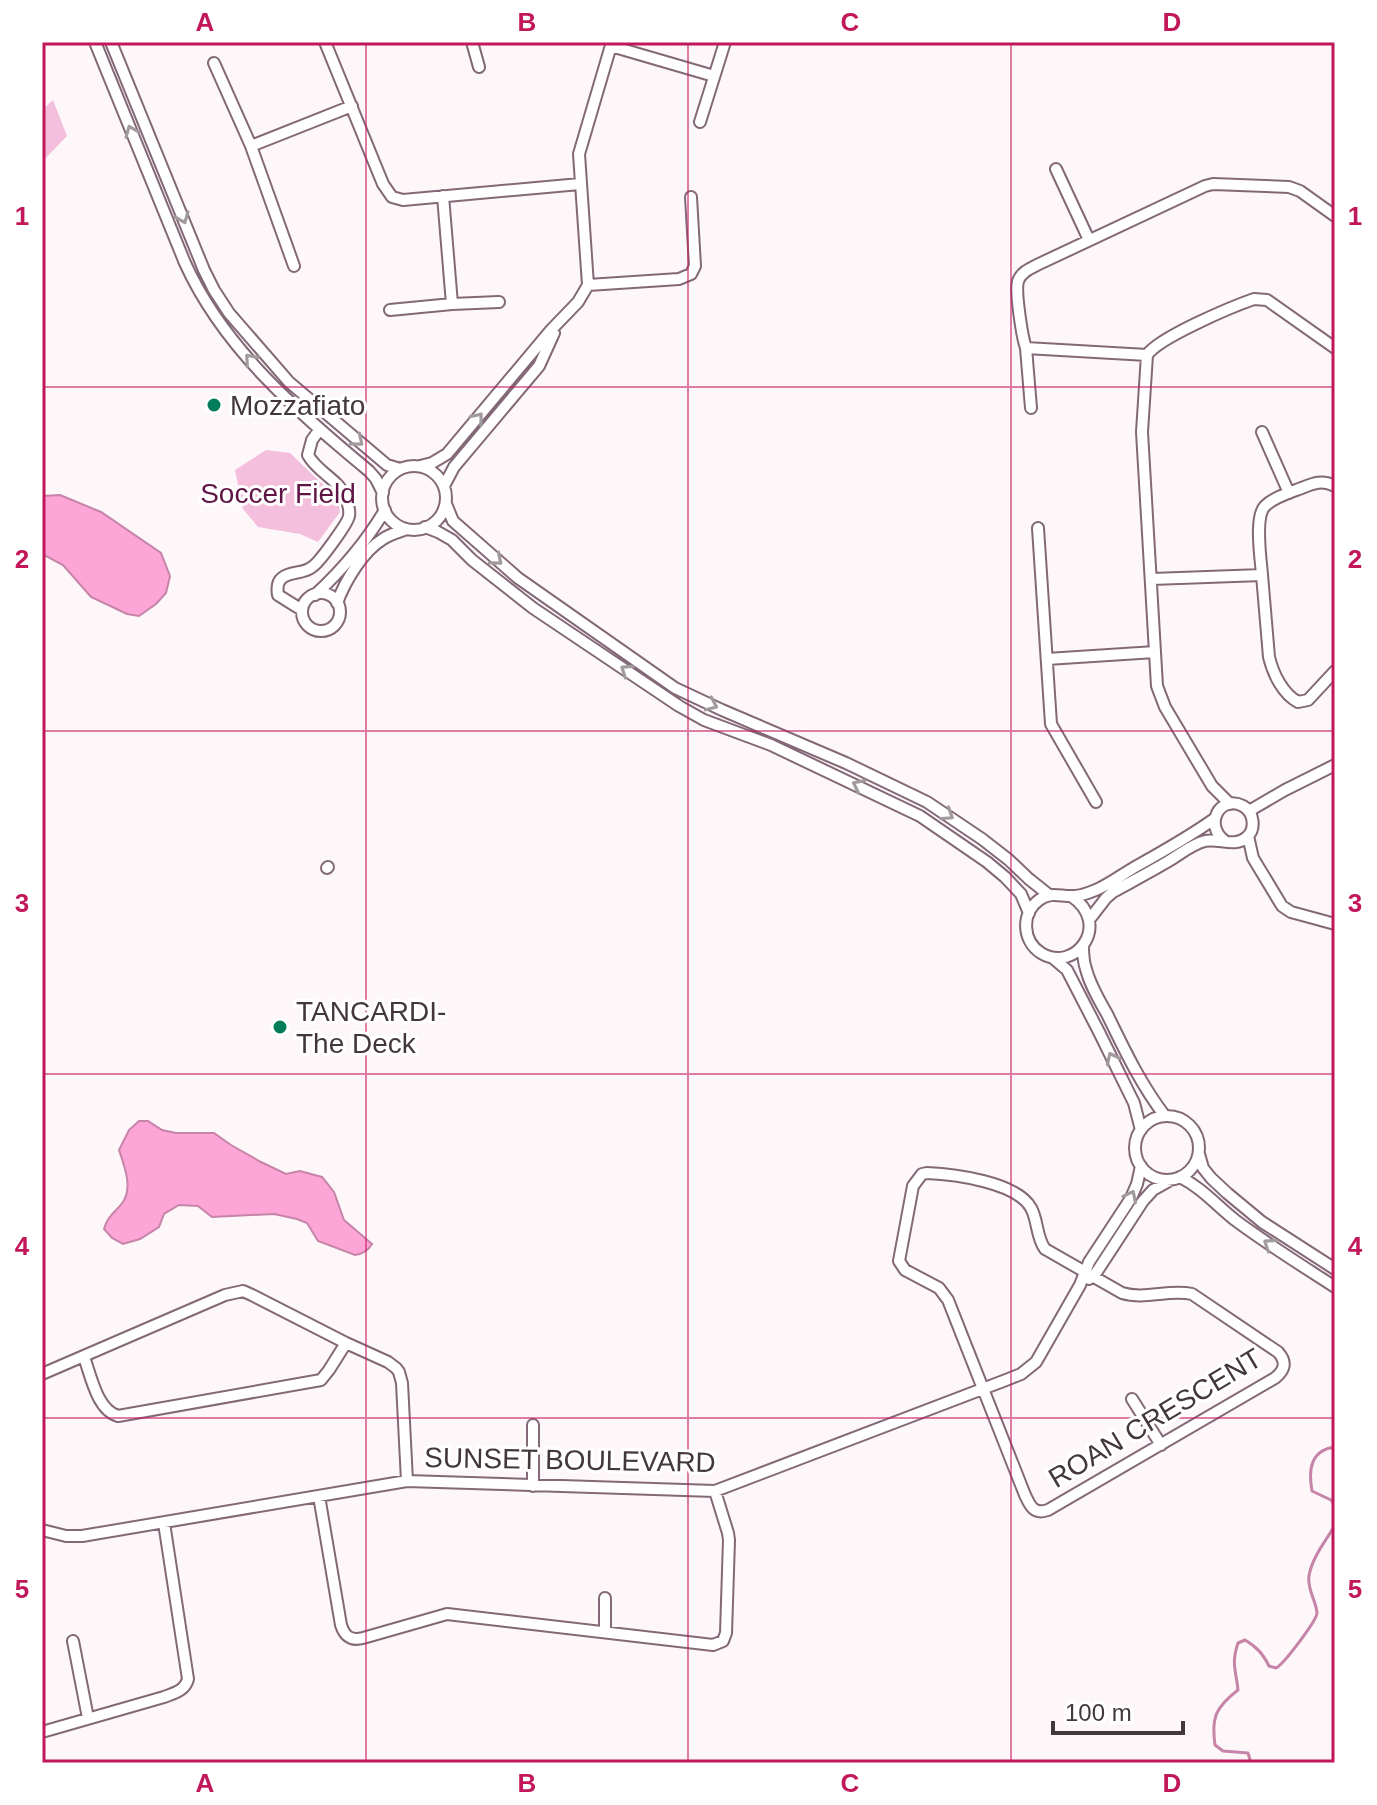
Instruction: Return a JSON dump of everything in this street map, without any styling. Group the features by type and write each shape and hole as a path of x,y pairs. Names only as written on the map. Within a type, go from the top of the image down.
{"street":[{"path":"95,42 202,298 234,342 289,403 369,471 383,493 385,510 390,519 407,529"},
{"path":"111,42 204,270 229,313 289,382 387,465 400,469"},
{"path":"325,42 383,184 392,197 403,200 580,184"},
{"path":"472,42 479,67"},
{"path":"700,122 725,42"},
{"path":"383,493 388,479 400,469 432,463 447,454 578,302 588,285 579,154 611,44 714,76"},
{"path":"214,63 251,146 294,266"},
{"path":"251,146 352,106"},
{"path":"1056,169 1089,240"},
{"path":"1031,408 1018,297 1018,280 1030,268 1213,184 1289,187 1300,191 1335,216"},
{"path":"443,196 452,304"},
{"path":"588,285 679,279 691,274 695,261 691,197"},
{"path":"1230,804 1212,786 1161,699 1157,686 1142,432 1147,355 1151,348 1168,338 1254,299 1267,300 1335,348"},
{"path":"390,310 499,302"},
{"path":"444,486 454,467 531,376 543,358 557,324"},
{"path":"1026,348 1147,355"},
{"path":"520,366 531,376"},
{"path":"499,392 510,401"},
{"path":"315,595 326,594 337,603 339,618 327,630 310,627 302,610 278,595 277,588 284,577 314,566 348,521 348,504 342,490 308,455 312,440 320,429"},
{"path":"1262,432 1289,493"},
{"path":"420,466 436,474 444,486 446,504 453,521 518,578 675,688 927,802 982,839 1049,895"},
{"path":"1335,486 1319,481 1289,493 1268,503 1261,512 1259,522 1269,657 1273,670 1289,696 1298,702 1308,700 1335,671"},
{"path":"337,603 345,584 372,547 386,537 436,521 446,504"},
{"path":"302,610 308,599 332,578 367,538 385,510"},
{"path":"425,527 452,540 533,608 679,706 704,720 771,745 920,816 987,862 1019,890 1029,913"},
{"path":"1038,528 1051,724 1096,802"},
{"path":"1152,579 1262,575"},
{"path":"1047,659 1155,652"},
{"path":"1249,811 1335,765"},
{"path":"1212,786 1216,832 1253,858"},
{"path":"1083,945 1071,955 1061,958 1041,953 1034,947 1026,928 1029,913 1039,900 1049,895 1080,895 1099,888 1159,860 1202,842 1237,843 1248,836 1253,825 1249,811 1230,804 1223,807 1197,832 1159,860 1106,898 1089,920"},
{"path":"1248,836 1253,858 1282,906 1291,912 1335,924"},
{"path":"1071,896 1080,903 1089,920 1089,932 1083,945 1086,972 1143,1084 1165,1116"},
{"path":"1051,957 1067,970 1134,1103 1141,1130"},
{"path":"1335,1269 1262,1222 1211,1178 1203,1168 1196,1133 1180,1118 1165,1116 1149,1122 1141,1130 1135,1150 1141,1166 1151,1175 1160,1179 1175,1178 1200,1188 1227,1214 1266,1243 1335,1287"},
{"path":"1113,1236 1150,1193 1189,1171 1199,1154"},
{"path":"1090,1273 1113,1236 1137,1184 1141,1166"},
{"name":"ROAN CRESCENT","path":"922,1174 935,1174 1004,1187 1029,1204 1040,1243 1045,1249 1090,1273 1131,1296 1175,1292 1192,1294 1278,1352 1284,1362 1283,1370 1275,1378 1161,1445 1048,1510 1039,1512 1029,1505 944,1293 929,1281 905,1270 899,1261 913,1186 922,1174"},
{"name":"SUNSET BOULEVARD","path":"42,1530 76,1536 407,1481 715,1491 1021,1374 1036,1362 1090,1273"},
{"path":"42,1374 225,1295 243,1291 388,1362 399,1372 407,1481"},
{"path":"84,1357 104,1407 110,1414 118,1416 321,1380 346,1343"},
{"path":"1132,1399 1161,1445"},
{"path":"533,1425 533,1486"},
{"path":"319,1496 341,1625 349,1638 356,1640 447,1614 713,1645 723,1641 726,1633 728,1533 715,1491"},
{"path":"42,1732 164,1697 187,1685 164,1523"},
{"path":"605,1598 605,1631"},
{"path":"73,1641 88,1718"}],"green space":[{"path":"53,100 67,136 42,162 42,110"},
{"name":"Soccer Field","path":"266,450 290,453 338,499 340,512 318,542 300,534 258,527 243,509 235,470"}],"shaded area":[{"path":"60,495 101,512 161,553 170,576 166,593 156,604 139,616 127,614 91,597 63,565 42,554 42,496"},
{"path":"139,1121 148,1121 162,1130 176,1133 214,1133 286,1174 300,1171 322,1177 334,1192 344,1220 372,1244 365,1252 355,1255 318,1241 307,1223 297,1219 274,1214 212,1217 198,1206 179,1205 164,1214 159,1227 140,1239 123,1244 104,1229 126,1196 127,1176 119,1150 129,1130"}],"waterway":[{"path":"1335,1447 1316,1456 1311,1468 1312,1491 1331,1500 1335,1506"},
{"path":"1251,1763 1248,1753 1223,1751 1215,1745 1217,1713 1238,1690 1234,1662 1238,1643 1245,1640 1259,1651 1269,1666 1276,1668 1292,1651 1317,1613 1309,1576 1316,1556 1335,1525"}],"place":[{"name":"Mozzafiato","path":"214,405"},
{"name":"TANCARDI- The Deck","path":"280,1027"}]}
